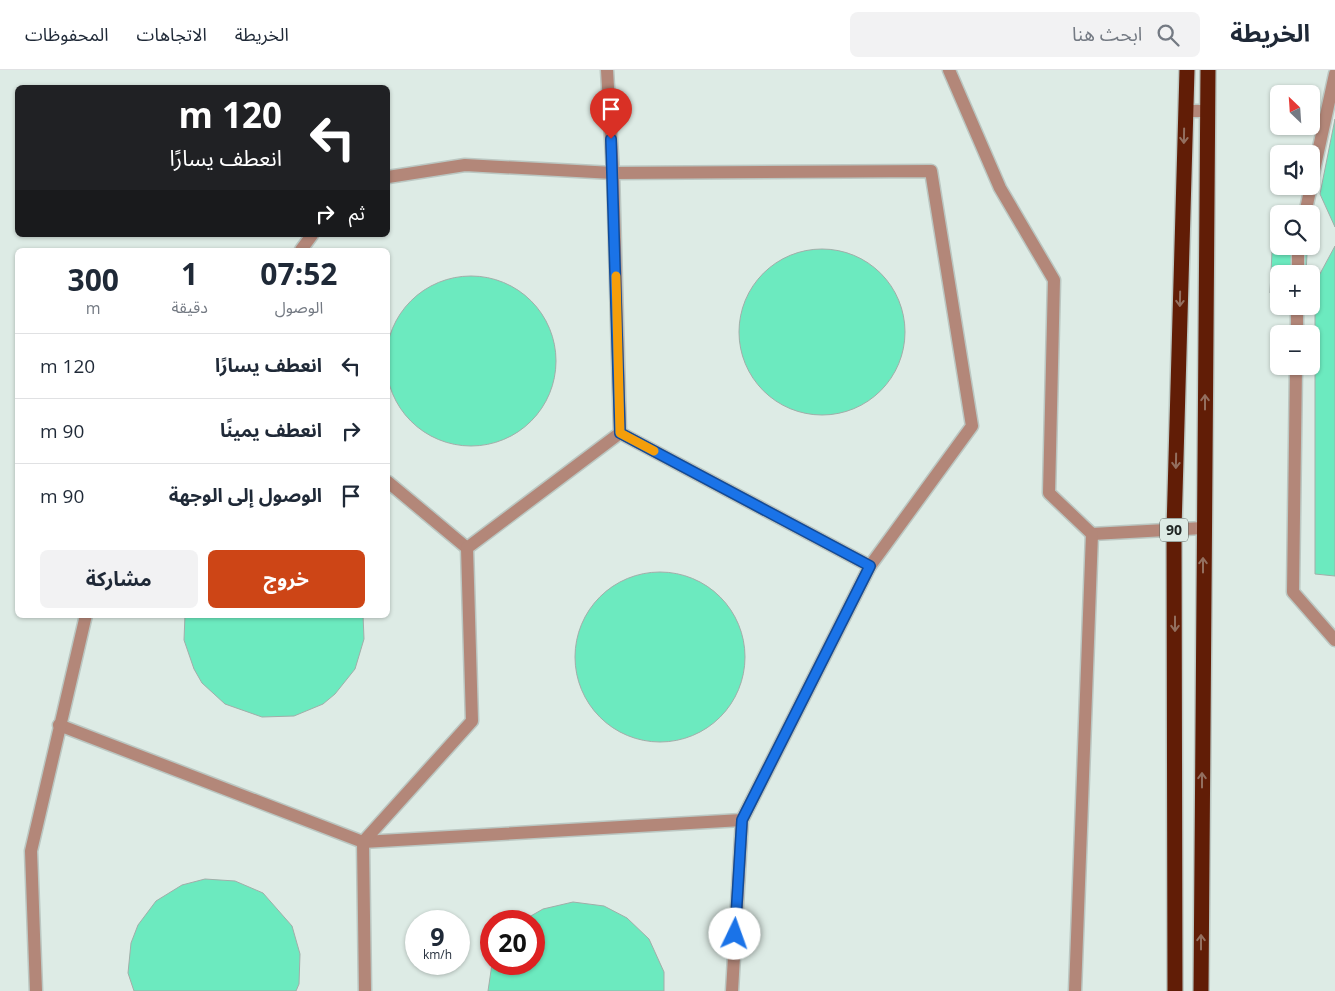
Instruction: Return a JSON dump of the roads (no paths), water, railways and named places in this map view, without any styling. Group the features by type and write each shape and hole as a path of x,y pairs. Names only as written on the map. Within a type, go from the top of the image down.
{"highway":[{"name":"90","path":"1176,991 1174,529 1186,70"},
{"name":"90","path":"1201,991 1208,70"}],"lane":[{"path":"607,70 613,173 620,433"},
{"path":"949,70 1000,188 1054,280 1050,493 1092,534 1204,528"},
{"path":"1320,145 1335,74"},
{"path":"1185,112 1207,111"},
{"path":"390,177 465,165 613,173 931,171 972,426 870,566 742,820 732,991"},
{"path":"303,248 311,237"},
{"path":"1296,375 1292,592 1335,640"},
{"path":"467,548 620,433"},
{"path":"620,433 870,566"},
{"path":"365,991 363,842 472,721 467,548 390,484"},
{"path":"1075,991 1092,534"},
{"path":"36,991 31,851 85,618"},
{"path":"60,725 363,842 742,820"}]}
